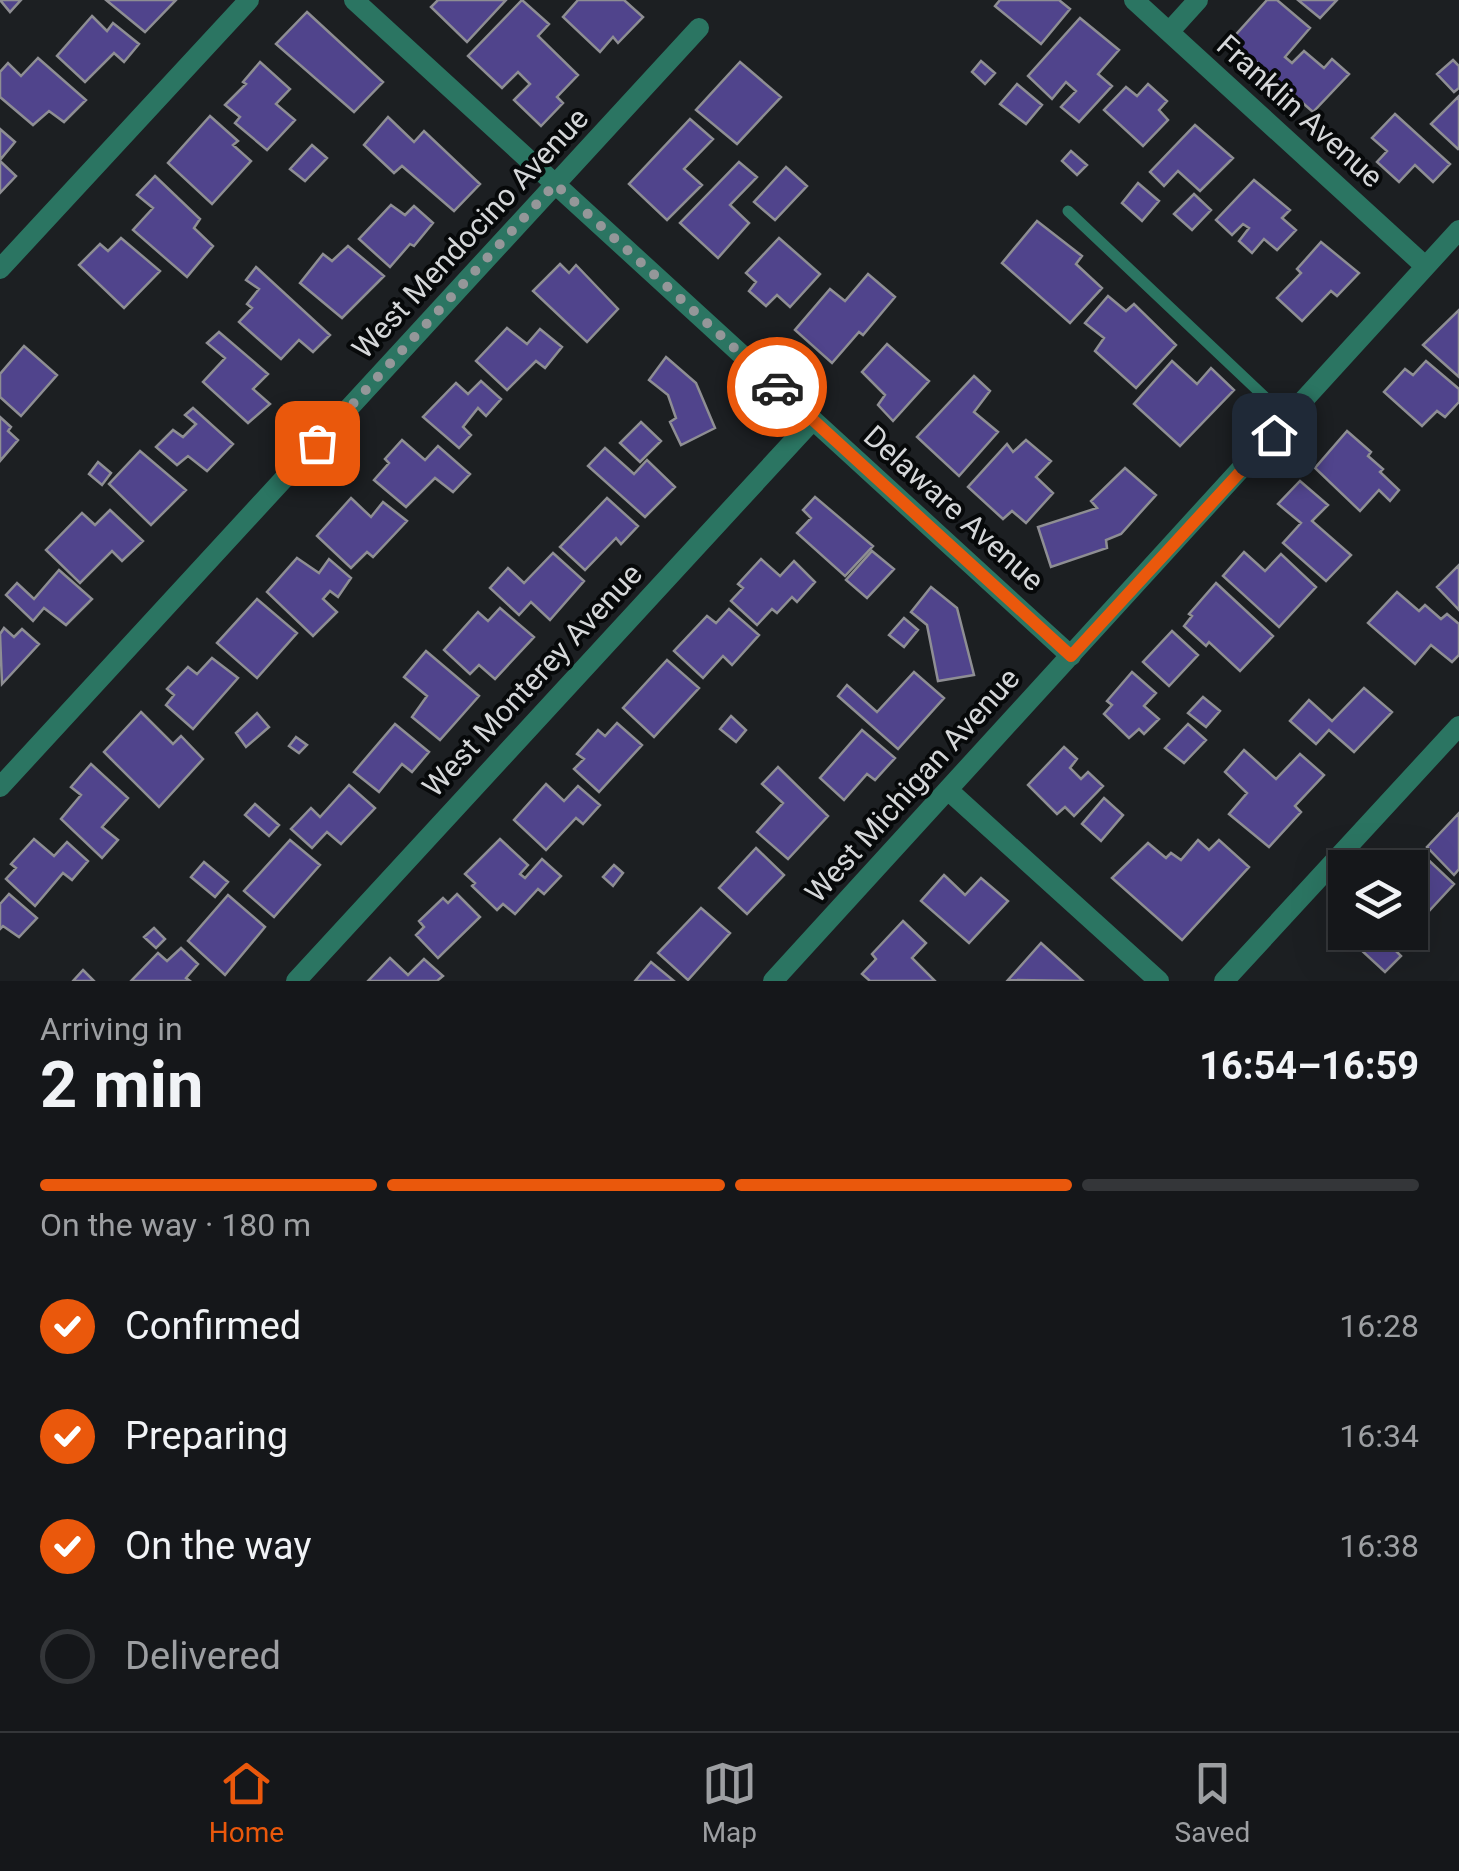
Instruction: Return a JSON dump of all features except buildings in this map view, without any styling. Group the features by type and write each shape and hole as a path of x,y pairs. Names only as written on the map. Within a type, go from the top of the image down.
{"street":[{"path":"0,269 249,0"},
{"name":"Delaware Avenue","path":"354,0 1071,656"},
{"name":"Franklin Avenue","path":"1134,0 1426,266"},
{"path":"1169,32 1198,0"},
{"name":"West Mendocino Avenue","path":"0,787 699,28"},
{"name":"West Michigan Avenue","path":"773,981 1459,230"},
{"name":"West Monterey Avenue","path":"296,981 813,420"},
{"path":"1224,981 1459,726"},
{"path":"948,790 1158,981"}],"lane":[{"path":"1068,211 1288,419"}],"way so far":[{"path":"317,443 555,184 777,387"}],"route":[{"path":"777,387 1071,656 1274,435"}]}
